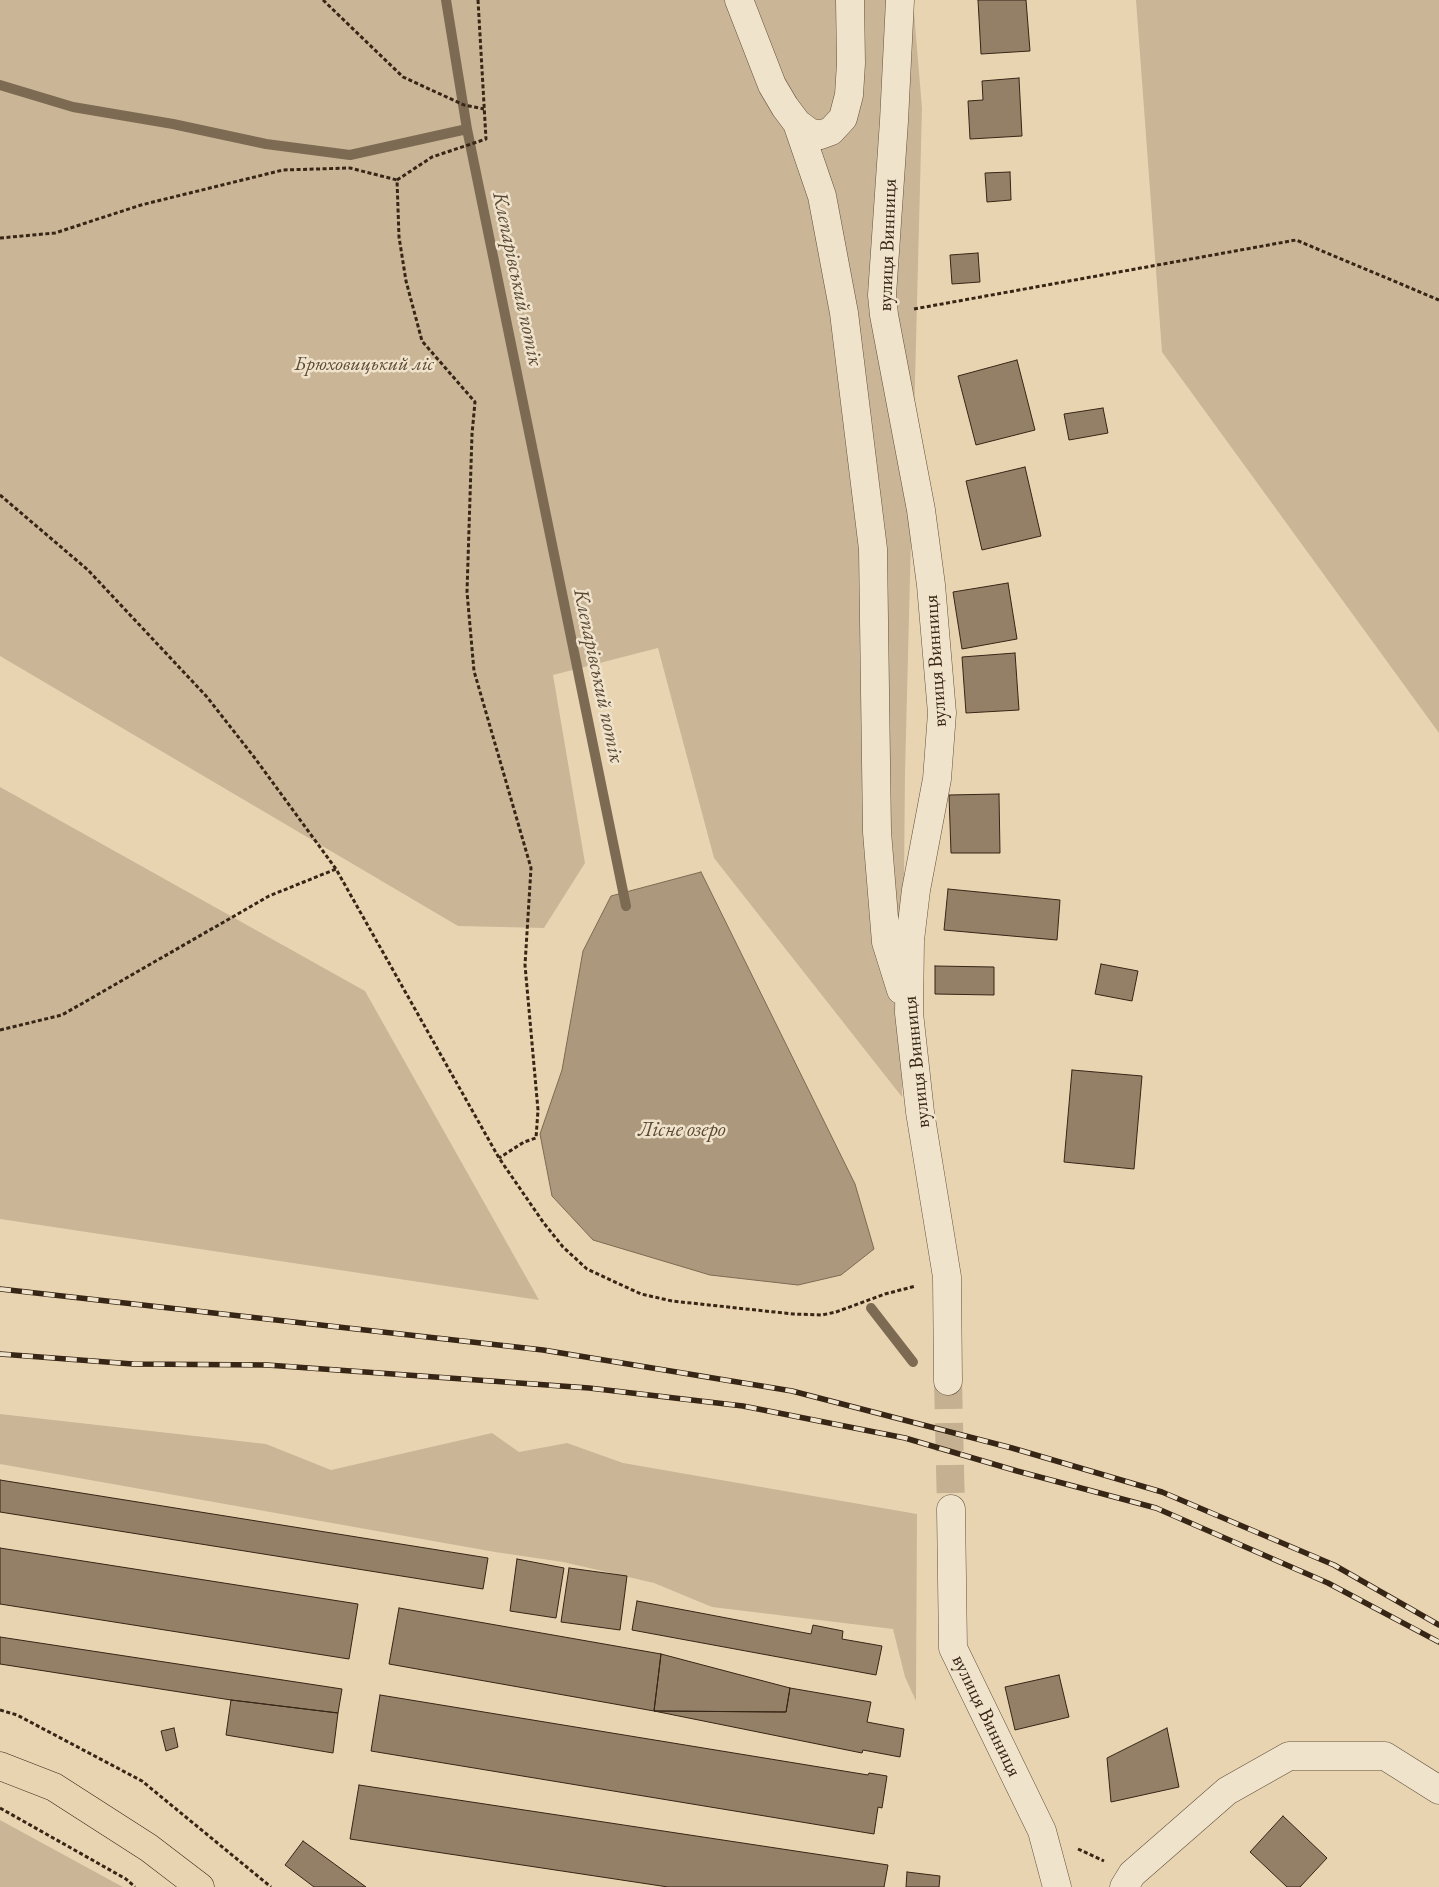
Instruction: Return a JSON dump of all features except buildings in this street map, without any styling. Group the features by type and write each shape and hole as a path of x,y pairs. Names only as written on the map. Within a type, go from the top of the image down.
{"main road":[{"path":"0,1766 54,1787 149,1848 200,1887"}],"street":[{"path":"738,0 772,85 785,107 797,123 809,132 820,134 831,131 843,118 849,95 851,63 850,0"},
{"name":"вулиця Винниця","path":"900,0 882,294 884,315 921,510 931,584 942,713 937,779 916,890 910,940 909,1013 918,1095 947,1277 948,1381"},
{"path":"797,123 822,196 845,323 873,549 877,832 886,942 909,1013"},
{"name":"вулиця Винниця","path":"951,1509 953,1648 1042,1831 1057,1887"},
{"path":"1128,1881 1227,1791 1289,1756 1385,1756 1439,1790"}],"path":[{"path":"323,0 402,77 464,105 484,109"},
{"path":"0,238 55,233 141,204 283,170 350,168 397,180 432,157 486,140 478,0"},
{"path":"397,180 399,237 406,281 422,341 475,402 472,434 467,592 474,671 531,868 525,965 538,1110 536,1138 524,1142 499,1158"},
{"path":"884,315 1296,240 1439,300"},
{"path":"0,495 88,570 207,697 254,757 336,869 499,1158 543,1222 563,1247 587,1269 642,1294 747,1310 793,1314 836,1312 886,1294 947,1277"},
{"path":"0,1030 62,1015 269,896 336,869"},
{"path":"0,1710 17,1715 142,1781 271,1887"},
{"path":"0,1808 126,1879 135,1887"},
{"path":"1042,1831 1128,1881"}],"green space":[{"name":"Брюховицький ліс","path":"0,0 913,0 922,108 905,773 902,1097 714,858 658,648 553,675 585,863 544,928 458,926 0,656"},
{"path":"1136,0 1439,0 1439,733 1162,352"},
{"path":"0,787 365,991 539,1300 0,1219"},
{"path":"0,1414 266,1444 331,1470 492,1433 519,1452 567,1443 623,1463 917,1514 916,1701 905,1677 893,1629 712,1607 654,1583 563,1562 495,1552 0,1464"},
{"path":"0,1820 121,1886 123,1887 0,1887"}],"water":[{"name":"Лісне озеро","path":"701,872 855,1184 874,1249 841,1275 798,1285 710,1275 593,1240 552,1196 540,1134 562,1070 583,951 611,896"}],"waterway":[{"name":"Клепарівський потік","path":"446,0 467,129 626,906"},
{"path":"0,85 73,107 173,124 266,144 350,155 467,129"},
{"name":"Клепарівський потік","path":"871,1308 913,1362"}],"tunnel":[{"path":"948,1381 951,1509"}],"railway":[{"path":"0,1289 543,1350 792,1391 1012,1448 1162,1492 1334,1565 1439,1625"},
{"path":"0,1354 133,1364 267,1365 589,1388 743,1406 905,1438 1017,1471 1156,1508 1328,1583 1439,1642"}]}
